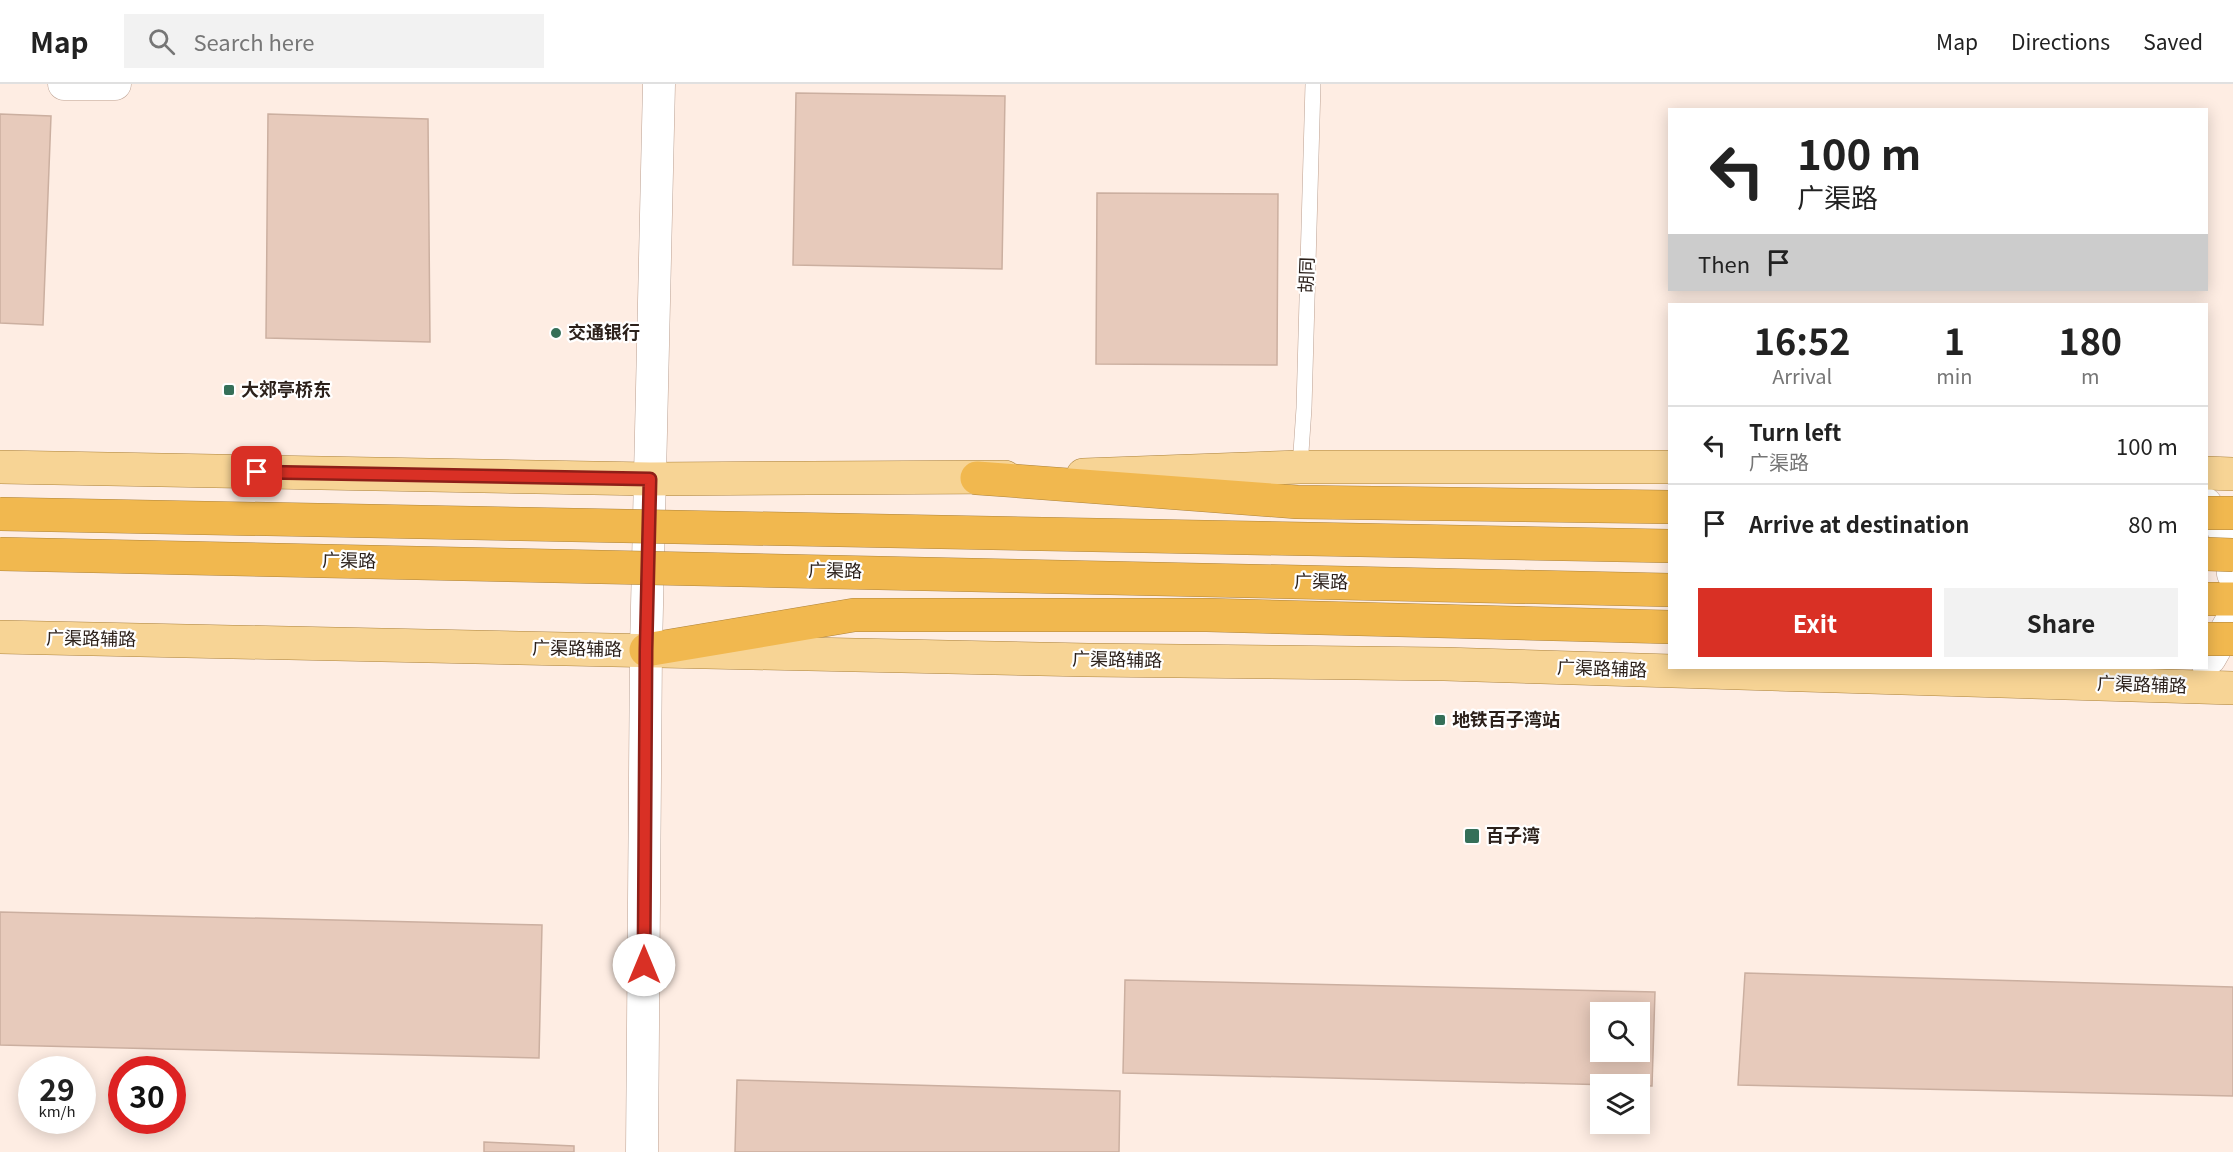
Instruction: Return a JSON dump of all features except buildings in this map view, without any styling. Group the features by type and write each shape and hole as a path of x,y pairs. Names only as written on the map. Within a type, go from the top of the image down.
{"highway":[{"path":"977,478 1297,502 1668,507"},
{"path":"2208,513 2233,513"},
{"path":"0,514 1668,546"},
{"name":"广渠路","path":"0,554 1668,590"},
{"path":"2208,554 2233,555"},
{"path":"2208,599 2233,599"},
{"path":"646,650 854,615 1207,615 1668,627"},
{"path":"2208,639 2233,639"}],"main road":[{"path":"0,467 650,479 977,478 1300,467 1668,467"},
{"path":"2208,473 2233,474"},
{"name":"广渠路辅路","path":"0,637 1088,660 1668,668"},
{"name":"广渠路辅路","path":"1729,669 2184,677 2233,688"}],"street":[{"path":"64,84 115,84"},
{"path":"642,1152 646,650 659,84"},
{"path":"2208,507 2228,536 2233,574"},
{"path":"2208,660 2233,618 2233,610"}],"lane":[{"name":"胡同","path":"1300,467 1304,408 1313,84"}],"place":[{"name":"交通银行","path":"556,333"},
{"name":"大郊亭桥东","path":"229,390"},
{"name":"地铁百子湾站","path":"1440,720"},
{"name":"百子湾","path":"1472,836"}],"route":[{"path":"257,472 650,479 646,650 644,965"}]}
